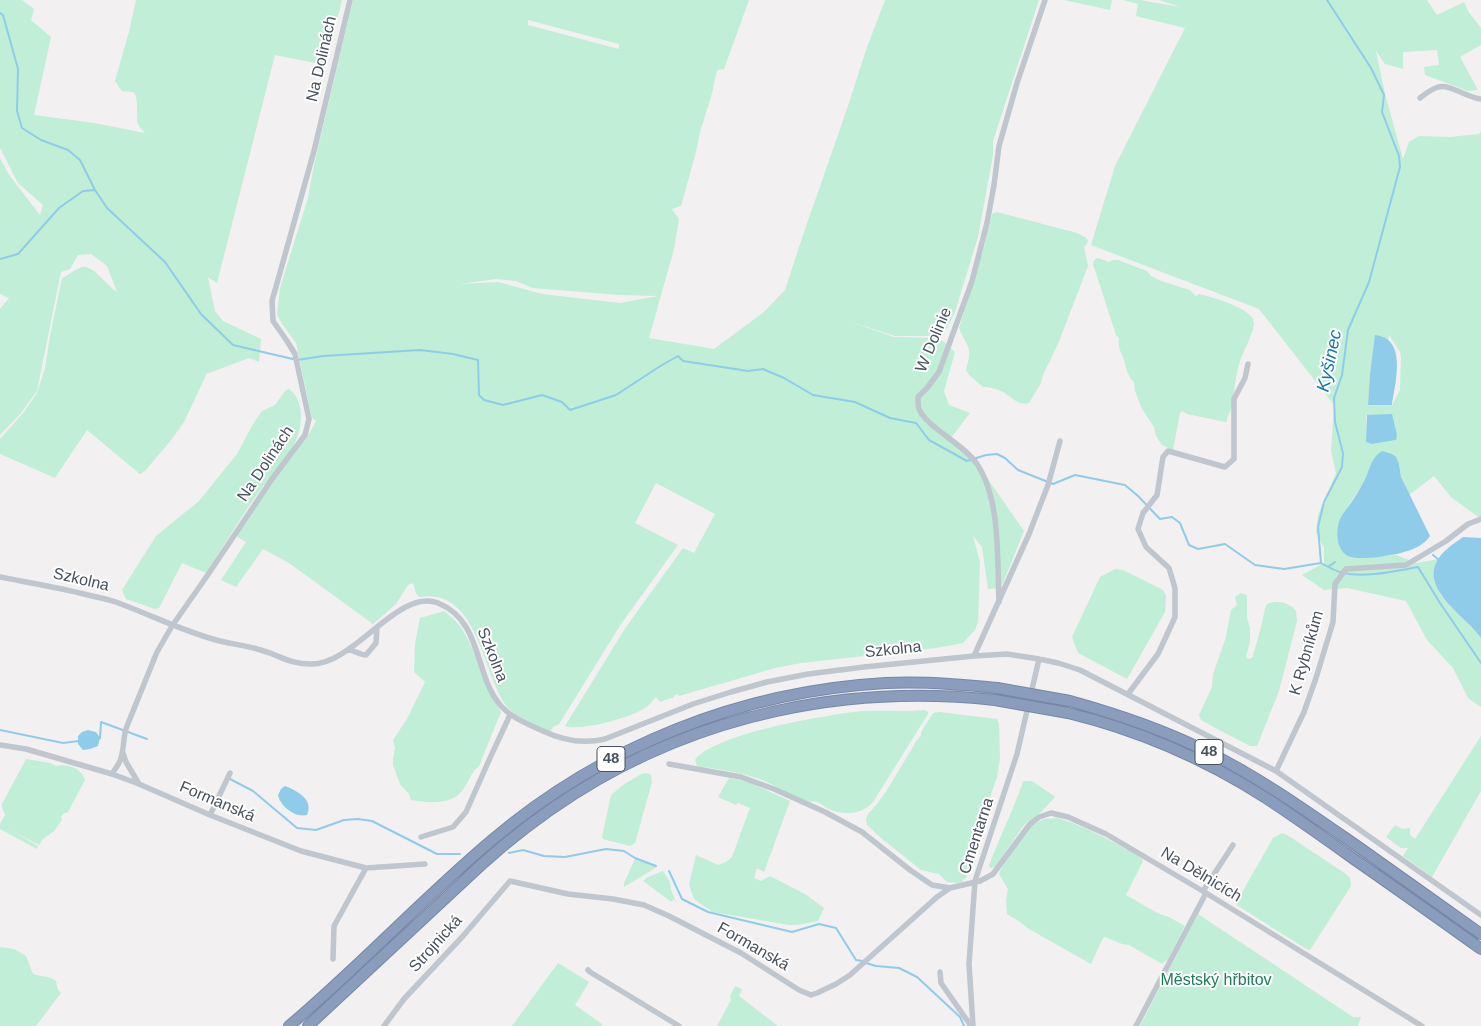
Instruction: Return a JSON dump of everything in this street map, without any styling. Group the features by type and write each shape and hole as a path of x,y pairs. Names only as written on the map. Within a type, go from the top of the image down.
{"highway":[{"name":"48","path":"289,1026 470,859 540,802 572,781 636,746 723,712 812,691 851,686 894,683 997,688 1070,701 1113,713 1166,732 1207,751 1241,770 1310,813 1481,934"},
{"name":"48","path":"308,1026 510,840 574,794 658,750 732,722 803,705 852,698 910,695 995,700 1068,713 1149,738 1226,774 1287,812 1481,949"}],"street":[{"name":"Na Dolinách","path":"112,774 123,753 124,733 157,652 172,626 272,479 305,435 309,419 295,354 273,321 272,301 314,151 350,0"},
{"name":"W Dolinie","path":"999,602 995,526 991,496 985,479 970,454 929,421 919,410 918,397 928,388 939,372 972,281 987,223 999,146 1017,83 1045,0"},
{"path":"1420,98 1437,87 1447,87 1473,98 1481,99"},
{"path":"1128,694 1158,654 1175,616 1175,588 1169,568 1146,547 1138,529 1143,513 1156,495 1163,458 1168,451 1225,467 1234,459 1234,398 1245,378 1248,364"},
{"path":"974,656 1029,534 1048,483 1060,441"},
{"name":"K Rybníkům","path":"1276,771 1304,712 1327,645 1333,622 1335,584 1345,569 1406,564 1439,545 1468,524 1481,519"},
{"name":"Szkolna","path":"0,578 67,589 120,603 172,626 217,640 258,649 294,663 311,664 326,662 347,650 407,605 431,600 447,607 467,628 495,698 512,717 547,733 581,742 596,742 693,704 767,682 808,674 1007,654 1058,663 1080,670 1276,771 1481,915"},
{"path":"347,650 353,650 366,655 376,643 377,627"},
{"name":"Cmentarna","path":"972,1026 969,964 975,881 1017,754 1039,659"},
{"path":"421,837 453,827 466,812 510,714"},
{"name":"Formanská","path":"0,745 26,749 112,774 301,851 366,868 425,864"},
{"path":"123,753 139,784"},
{"path":"669,764 741,777 791,797 862,832 932,885 950,888 975,881"},
{"path":"210,815 230,773"},
{"name":"Na Dělnicích","path":"975,881 980,881 993,874 1030,824 1039,817 1051,813 1068,817 1099,831 1205,892 1422,1026"},
{"path":"1136,1026 1205,892 1233,845"},
{"path":"333,959 334,926 366,868"},
{"name":"Formanská","path":"510,881 568,894 644,905 741,953 799,990 811,995 836,984 850,975 950,888"},
{"name":"Strojnická","path":"384,1026 404,999 463,936 510,881"},
{"path":"932,885 937,898"},
{"path":"588,970 680,1026"},
{"path":"940,972 941,983 972,1026"}],"green space":[{"path":"0,0 22,0 34,9 31,20 51,37 34,115 94,123 145,133 138,124 136,95 133,92 122,91 115,81 136,0 342,0 326,65 275,55 217,283 208,277 215,311 223,321 261,339 259,362 249,358 207,373 184,422 145,471 140,474 87,430 55,478 0,454 0,439 24,412 37,393 45,368 62,278 78,269 87,267 117,292 107,266 91,254 78,255 70,269 61,272 37,391 21,413 0,435 0,309 9,298 0,294 0,158 9,175 40,215 43,205 18,183 0,148"},
{"path":"353,0 749,0 724,69 717,70 681,206 672,209 679,219 674,249 649,338 714,349 764,312 785,290 866,50 885,0 1039,0 993,141 993,155 978,237 955,312 947,328 937,336 895,336 845,320 894,337 939,338 955,352 944,391 949,405 970,413 951,438 985,475 1024,531 1001,588 988,589 982,547 973,536 980,562 978,622 975,630 963,643 936,648 801,663 775,668 679,696 677,694 660,702 656,697 645,708 629,716 583,727 565,726 626,627 683,548 694,553 715,514 656,483 635,523 678,545 621,624 559,724 553,727 550,732 520,717 505,704 475,634 466,618 454,605 439,598 419,597 413,583 408,585 396,604 373,624 289,563 263,549 236,587 221,580 246,542 236,536 257,504 309,434 316,421 312,418 296,343 277,314 280,288 308,198","holes":["528,20 619,44 619,49 528,25","496,279 516,281 533,288 658,296 620,303 542,294 498,282 459,284"]},
{"path":"1064,0 1112,0 1110,10"},
{"path":"1123,0 1140,0 1180,7 1159,0 1427,0 1437,15 1464,2 1468,11 1481,28 1481,45 1460,57 1478,90 1468,91 1425,75 1424,67 1439,65 1437,50 1403,52 1403,69 1385,64 1376,51 1385,94 1403,159 1409,142 1419,136 1449,137 1479,134 1481,131 1481,519 1451,497 1434,476 1409,495 1401,477 1399,464 1373,460 1367,477 1338,525 1346,555 1358,558 1396,555 1417,563 1438,559 1434,570 1440,594 1481,638 1481,707 1468,698 1453,668 1427,640 1406,601 1347,588 1324,590 1302,575 1324,563 1324,548 1316,532 1318,515 1336,473 1331,451 1334,405 1259,309 1091,245 1115,166 1185,28 1136,16 1138,4","holes":["1389,335 1400,352 1400,390 1392,405 1368,404 1372,362 1382,336 1388,341","1366,415 1396,440 1373,444 1367,442"]},
{"path":"997,212 1077,233 1088,240 1084,247 1088,266 1041,383 1029,403 1025,404 1018,402 1001,391 983,387 969,375 966,370 969,352 959,328 992,215"},
{"path":"1098,258 1109,262 1118,260 1147,271 1151,276 1161,281 1190,290 1196,296 1199,294 1232,304 1248,313 1253,319 1253,329 1239,365 1233,404 1227,421 1187,414 1182,411 1173,450 1162,445 1156,436 1154,427 1142,409 1135,391 1134,382 1130,377 1119,348 1119,338 1116,335 1093,264 1094,260"},
{"path":"289,389 297,398 301,410 300,429 295,442 252,502 206,573 182,563 159,608 155,609 126,599 122,590 156,536 199,501 237,454 262,411 275,405 285,391"},
{"path":"1115,569 1123,570 1163,590 1166,596 1165,612 1127,679 1078,653 1072,637 1100,577"},
{"path":"1241,593 1247,595 1247,618 1250,628 1250,642 1246,657 1248,659 1252,658 1267,604 1283,603 1296,611 1297,621 1279,691 1257,746 1250,746 1221,731 1201,720 1199,715 1212,687 1213,674 1226,637 1231,610 1237,605 1235,597"},
{"path":"444,611 455,620 469,641 490,692 501,712 479,766 461,792 445,801 417,801 411,800 409,794 400,784 393,765 395,748 393,740 407,719 425,682 414,672 415,644 420,618"},
{"path":"925,710 928,714 873,802 858,812 845,813 833,811 816,802 800,799 757,778 735,772 697,766 695,760 707,750 725,741 774,726 864,711"},
{"path":"939,712 997,719 999,724 1000,758 997,777 967,865 967,876 962,882 958,883 947,882 939,874 921,870 867,825 866,818 887,790 933,713"},
{"path":"1481,736 1481,791 1432,877 1403,856 1408,848 1401,848 1386,837 1395,825 1402,829 1410,828 1410,835 1415,839"},
{"path":"26,759 50,763 56,766 74,767 81,772 85,780 68,812 63,814 62,820 54,831 43,839 39,845 10,830 38,846 37,849 0,829 0,824 5,815 2,804"},
{"path":"646,773 651,775 652,782 635,843 630,846 603,839 611,795 623,785"},
{"path":"729,778 749,782 790,801 764,872 757,868 754,878 761,881 770,876 805,894 824,908 818,921 789,925 713,912 695,900 689,884 696,855 718,865 732,857 750,808 738,803 736,805 718,797"},
{"path":"1024,781 1032,781 1055,797 1041,812 1027,822 995,867 990,868 989,865"},
{"path":"1058,818 1091,831 1142,858 1143,861 1126,895 1157,913 1185,926 1168,959 1162,964 1129,945 1105,937 1091,964 1029,929 1007,914 1006,900 1008,889 999,874 1002,867 1032,825 1044,819"},
{"path":"1282,833 1350,878 1351,886 1310,950 1236,903 1273,838"},
{"path":"635,859 657,867 624,887 624,883"},
{"path":"663,871 670,882 676,902 672,898 673,902 670,901 643,881"},
{"name":"Městský hřbitov","path":"1198,914 1353,1017 1361,1017 1358,1026 1140,1026"},
{"path":"1,947 14,949 26,956 33,974 56,981 58,990 61,993 36,1026 0,1026"},
{"path":"558,963 589,982 575,1005 602,1024 602,1026 512,1026"},
{"path":"735,986 742,989 739,996 778,1026 717,1026 731,1000 730,996"}],"water":[{"path":"1375,335 1385,338 1392,344 1396,353 1397,374 1392,405 1368,405"},
{"path":"1392,414 1397,435 1396,440 1372,444 1366,442 1367,415"},
{"path":"1382,451 1396,457 1401,477 1430,536 1416,548 1408,551 1386,556 1354,558 1345,554 1338,543 1337,530 1339,522 1361,487 1375,457"},
{"path":"1463,537 1481,538 1481,638 1445,600 1434,578 1435,567 1441,555"},
{"path":"88,730 96,732 100,738 98,746 83,750 78,744 78,736"},
{"path":"285,786 304,797 309,810 307,815 298,815 285,807 278,795"}],"waterway":[{"name":"Kyšinec","path":"1327,0 1371,68 1384,95 1382,112 1399,156 1400,167 1369,282 1348,330 1342,375 1334,398 1335,422 1343,453 1342,467 1324,502 1318,527 1321,563 1340,572 1361,575 1418,567 1481,663"},
{"path":"0,13 3,15 18,69 17,111 22,128 41,140 68,150 80,160 95,190 107,208 165,262 201,314 233,345 297,360 323,356 420,350 453,354 478,360 479,395 484,400 503,405 542,395 562,402 570,410 616,395 678,356 683,361 748,371 763,369 784,378 813,395 855,402 890,418 916,423 929,440 967,461 986,455 997,454 1005,458 1018,470 1053,484 1075,475 1125,485 1160,519 1172,517 1180,523 1189,545 1198,549 1225,544 1255,565 1284,569 1321,563"},
{"path":"0,259 18,254 59,208 83,191 95,190"},
{"path":"1433,555 1439,560"},
{"name":"Kyšinec","path":"1328,567 1335,562"},
{"path":"98,739 100,738 101,722 147,739"},
{"path":"0,730 63,743 79,741"},
{"path":"230,779 253,791 297,828 316,830 344,820 372,821 437,854 460,854"},
{"path":"509,853 523,850 544,856 565,857 606,849 624,851 635,858 656,866"},
{"path":"669,871 682,899 708,912 792,932 819,924 836,928 856,960 862,961"},
{"path":"866,963 899,968 917,977 960,1017 964,1026"}]}
